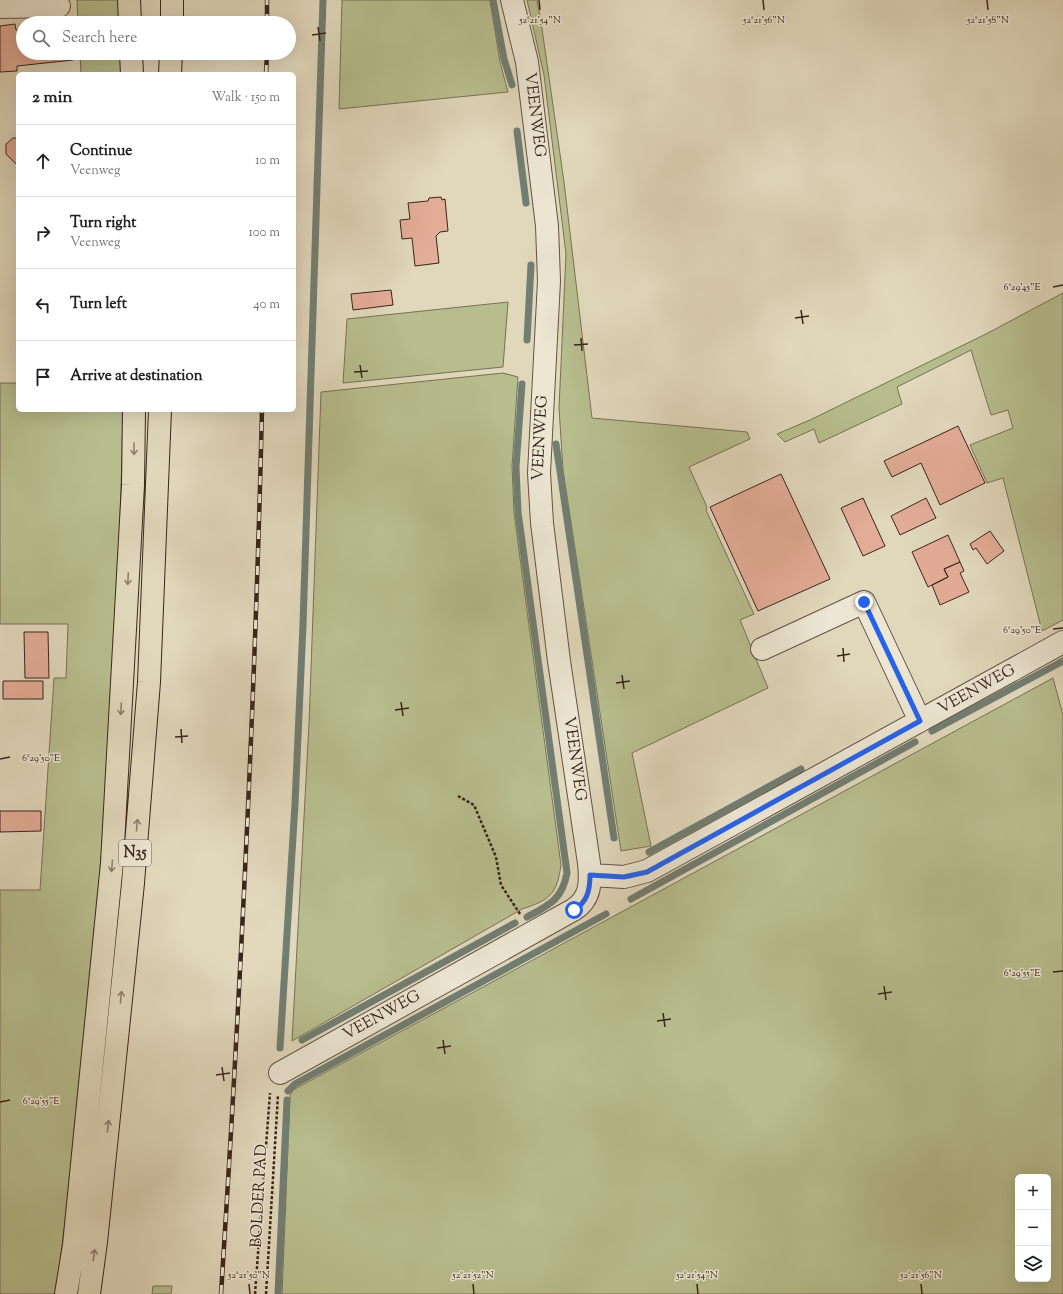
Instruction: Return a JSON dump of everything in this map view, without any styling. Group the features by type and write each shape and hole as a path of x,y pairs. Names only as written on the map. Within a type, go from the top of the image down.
{"main road":[{"path":"129,0 130,16"},
{"path":"172,0 172,16"},
{"path":"131,60 132,72"},
{"path":"170,72 171,60"},
{"name":"N35","path":"66,1294 74,1245 112,863 133,484 134,412"},
{"name":"N35","path":"89,1294 132,890 148,689 160,412"}],"street":[{"name":"VEENWEG","path":"280,1073 574,910 583,903 590,886 590,875 559,661 542,522 539,472 549,281 548,226 527,62 512,0"},
{"path":"0,7 59,6"},
{"path":"762,649 864,602 920,721"},
{"name":"VEENWEG","path":"590,875 624,877 647,872 1063,642"}],"path":[{"path":"458,796 474,805 496,857 501,885 518,908 528,935"},
{"name":"BOLDER PAD","path":"266,1294 277,1100"},
{"name":"BOLDER PAD","path":"255,1294 268,1105"}],"green space":[{"path":"77,0 119,0 119,16 78,16"},
{"path":"342,0 490,0 500,62 508,92 339,109"},
{"path":"527,0 537,0 541,22 564,182 592,418 747,432 750,439 689,467 707,507 706,510 754,614 740,620 768,688 632,753 651,846 621,851 563,470 559,408 566,254 544,75"},
{"path":"80,60 121,60 121,72 81,72"},
{"path":"1063,293 1063,620 1042,631 1003,478 987,483 970,445 1013,428 1008,410 991,415 971,350 897,387 902,404 819,443 814,429 785,442 777,434 810,420 986,334"},
{"path":"508,302 503,367 343,383 347,319"},
{"path":"503,373 518,377 512,466 514,513 561,865 557,883 546,899 522,909 292,1041 309,724 321,392"},
{"path":"0,383 16,383 16,412 123,412 115,631 102,853 82,1074 56,1294 0,1294 0,890 40,890 54,678 66,678 68,624 0,624"},
{"path":"1053,678 1063,715 1063,1294 282,1294 290,1096 293,1090"},
{"path":"153,1286 172,1286 171,1294 152,1294"}],"building":[{"path":"15,24 16,60 73,60 17,66 17,71 0,72 0,26"},
{"path":"13,138 16,138 16,164 6,154 6,144"},
{"path":"441,197 442,200 445,199 448,231 440,232 436,236 439,263 415,266 412,238 402,239 400,220 410,219 408,203 428,201 429,198"},
{"path":"391,290 393,305 353,310 351,294"},
{"path":"958,426 985,483 940,505 921,463 892,477 884,461"},
{"path":"781,474 830,579 758,611 710,507"},
{"path":"863,498 885,546 863,556 841,508"},
{"path":"926,498 936,518 900,535 891,516"},
{"path":"990,531 1004,551 987,564 976,548 973,550 970,544"},
{"path":"948,535 960,562 944,569 948,577 928,587 912,552"},
{"path":"960,562 964,571 960,573 969,592 940,605 932,585 948,577 944,569"},
{"path":"24,632 48,632 49,678 25,678"},
{"path":"3,681 43,681 43,699 3,699"},
{"path":"0,811 41,811 41,831 0,832"}],"waterway":[{"path":"280,1048 295,804 303,625 323,0"},
{"path":"493,0 504,59 512,85"},
{"path":"517,131 526,203"},
{"path":"527,340 531,265"},
{"path":"522,384 516,467 518,512 567,873 562,890 558,896 548,905 527,917"},
{"path":"556,444 614,838"},
{"path":"932,731 1063,661"},
{"path":"631,899 915,742"},
{"path":"649,852 801,769"},
{"path":"288,1091 295,1084 606,914"},
{"path":"302,1040 515,923"},
{"path":"278,1294 287,1100"}],"railway":[{"path":"267,0 267,16"},
{"path":"266,72 267,60"},
{"path":"221,1294 246,852 262,412"}],"route":[{"path":"574,910 583,903 588,894 590,875 624,877 647,872 920,721 864,602"}]}
